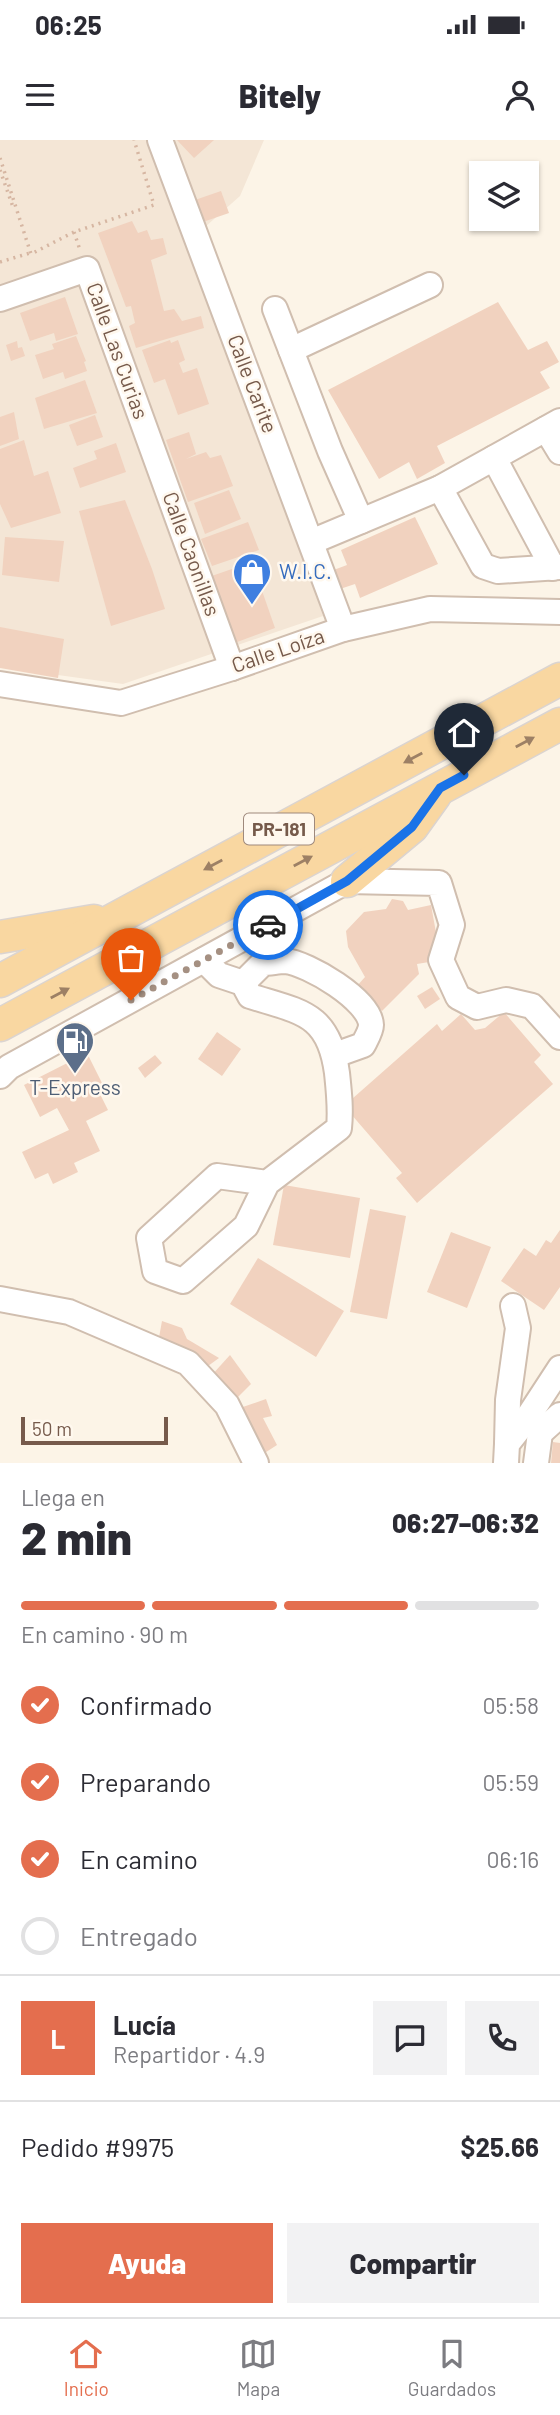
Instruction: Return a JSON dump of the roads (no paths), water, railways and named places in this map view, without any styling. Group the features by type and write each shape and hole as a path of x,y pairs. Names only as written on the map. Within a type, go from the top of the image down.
{"main road":[{"name":"PR-181","path":"0,981 560,679"},
{"name":"PR-181","path":"0,1025 560,724"},
{"path":"347,881 412,827 440,788"},
{"path":"0,937 116,918"}],"street":[{"name":"Calle Carite","path":"160,140 343,629"},
{"name":"Calle Las Curias","path":"0,299 87,269 149,440"},
{"path":"291,350 430,285"},
{"path":"275,309 330,451 361,521"},
{"path":"311,542 440,488 553,425 560,452"},
{"name":"Calle Caonillas","path":"149,440 232,668"},
{"path":"440,488 483,566 498,571 557,567 494,458"},
{"name":"Calle Loíza","path":"0,684 121,703 343,629 430,609 560,612"},
{"path":"0,1076 9,1067 347,881 439,883 452,925 442,960 458,997 477,1007 506,999 532,1006 560,1037"},
{"path":"204,960 219,975 243,983 250,996 288,1007 318,1024 331,1041 335,1055 341,1107 339,1128 267,1183 246,1226 183,1281 155,1270 149,1238 217,1176 267,1183"},
{"path":"243,983 263,963 286,961 320,974 345,990 368,1014 372,1027 363,1045 335,1055"},
{"path":"0,1299 69,1312 188,1363 227,1405 256,1463"},
{"path":"506,1453 508,1400 519,1328 513,1306"},
{"path":"506,1453 560,1368"},
{"path":"536,1463 540,1433 560,1415"}],"place":[{"name":"W.I.C.","path":"252,606"},
{"name":"T-Express","path":"75,1075"}]}
